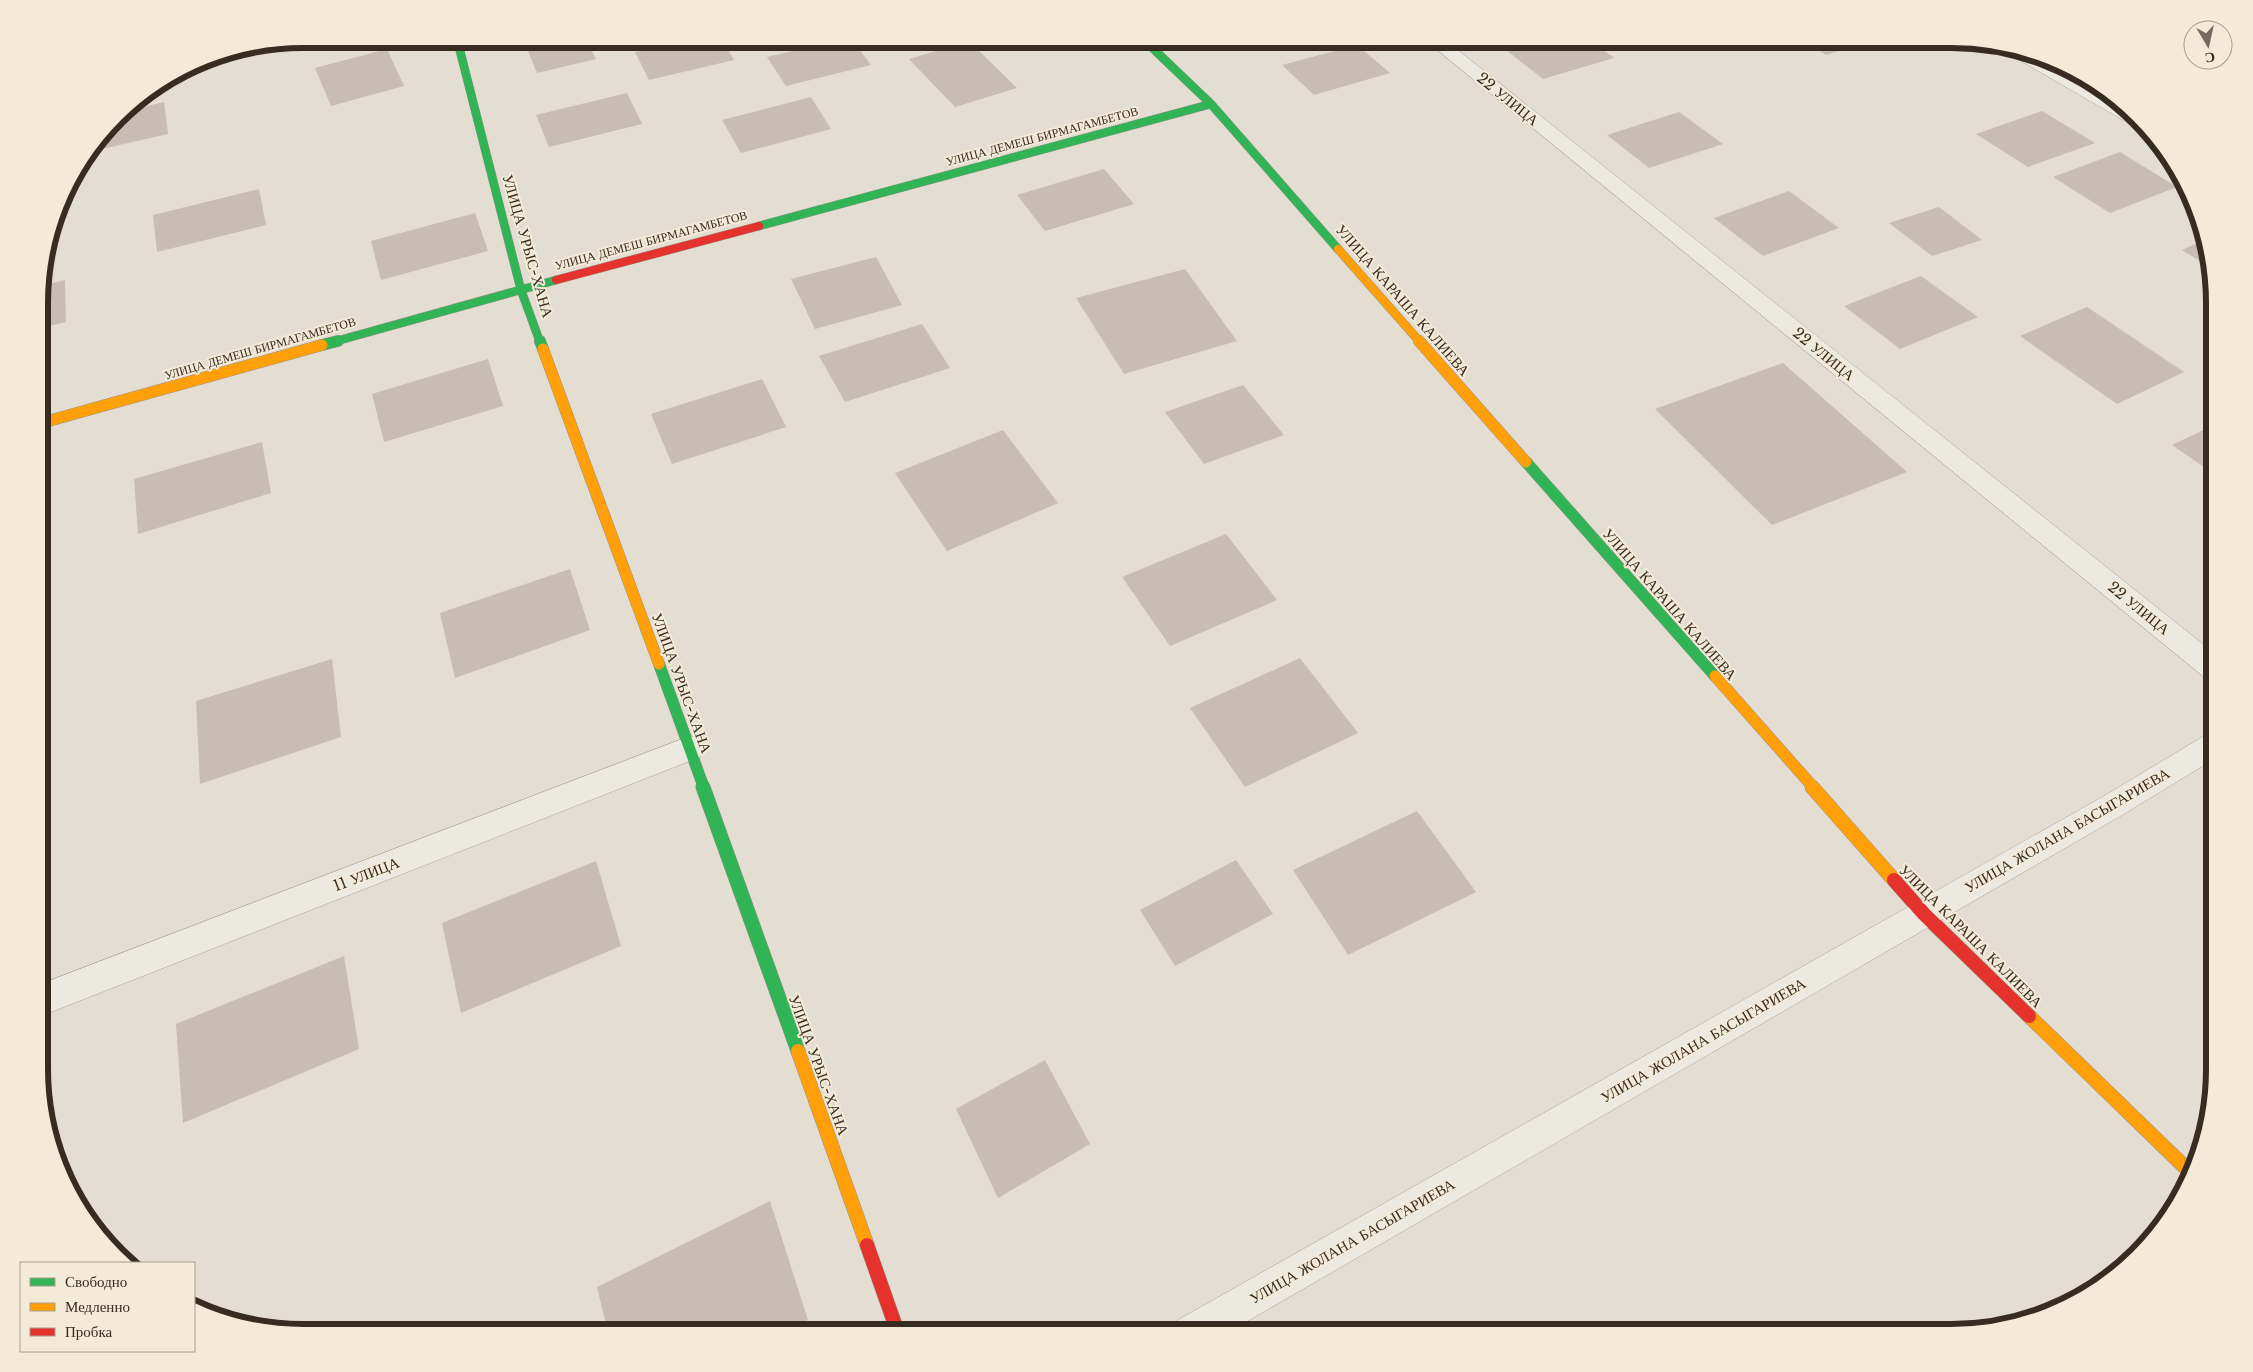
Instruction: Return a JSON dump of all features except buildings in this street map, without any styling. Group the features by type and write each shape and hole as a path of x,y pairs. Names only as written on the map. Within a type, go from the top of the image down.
{"street":[{"name":"УЛИЦА УРЫС-ХАНА","path":"459,48 521,290 690,748 895,1324"},
{"name":"УЛИЦА КАРАША КАЛИЕВА","path":"1152,48 1211,104 1924,914 2186,1168"},
{"name":"22 УЛИЦА","path":"1444,48 2206,662"},
{"path":"2039,63 2113,106"},
{"name":"УЛИЦА ДЕМЕШ БИРМАГАМБЕТОВ","path":"48,421 521,290 1211,104"},
{"name":"11 УЛИЦА","path":"48,997 690,748"},
{"name":"УЛИЦА ЖОЛАНА БАСЫГАРИЕВА","path":"1208,1324 2114,805 2206,749"}],"traffic: fast":[{"path":"459,48 521,290 543,349"},
{"path":"1152,48 1211,104 1338,249"},
{"path":"759,226 1211,104"},
{"path":"322,345 556,280"},
{"path":"1526,462 1715,676"},
{"path":"659,664 798,1051"}],"traffic: slow":[{"path":"1338,249 1526,462"},
{"path":"48,421 322,345"},
{"path":"543,349 659,664"},
{"path":"1715,676 1894,880"},
{"path":"2029,1016 2186,1168"},
{"path":"798,1051 867,1245"}],"traffic: jam":[{"path":"556,280 759,226"},
{"path":"1894,880 1924,914 2029,1016"},
{"path":"867,1245 895,1324"}]}
